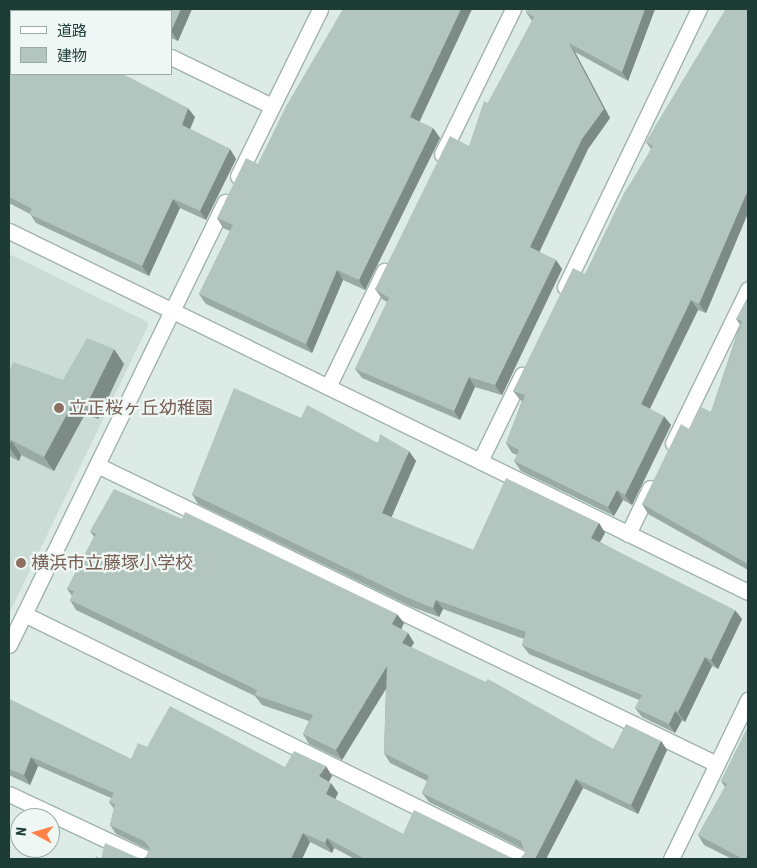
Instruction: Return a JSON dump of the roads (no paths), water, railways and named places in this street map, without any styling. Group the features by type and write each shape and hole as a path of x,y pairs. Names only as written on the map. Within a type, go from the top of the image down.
{"street":[{"path":"9,645 320,9"},
{"path":"435,167 513,9"},
{"path":"558,302 699,9"},
{"path":"172,57 272,106"},
{"path":"9,231 748,592"},
{"path":"328,387 392,255"},
{"path":"667,455 748,289"},
{"path":"480,461 528,364"},
{"path":"97,465 717,764"},
{"path":"628,534 658,473"},
{"path":"24,614 523,859"},
{"path":"671,859 748,700"},
{"path":"9,794 147,859"}],"place":[{"name":"立正桜ヶ丘幼稚園","path":"59,408"},
{"name":"横浜市立藤塚小学校","path":"21,563"}]}
